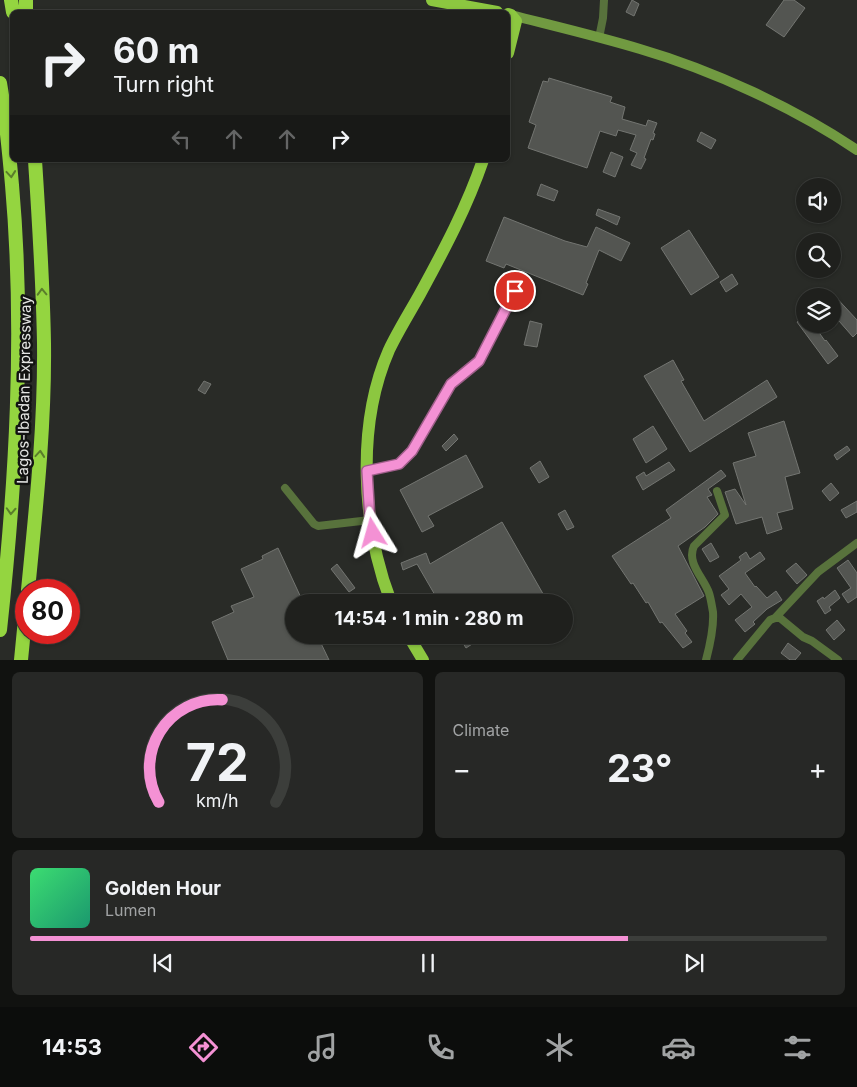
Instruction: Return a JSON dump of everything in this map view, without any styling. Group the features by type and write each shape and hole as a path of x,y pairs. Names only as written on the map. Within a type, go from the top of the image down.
{"highway":[{"path":"432,0 475,10"},
{"path":"510,16 515,18 516,24 510,46"},
{"name":"Lagos-Ibadan Expressway","path":"0,83 6,115 10,161"},
{"name":"Lagos-Ibadan Expressway","path":"0,630 9,536 16,428 19,328 16,229 10,162"},
{"name":"Lagos-Ibadan Expressway","path":"29,579 42,435 44,344 35,162"},
{"path":"388,594 382,579 370,520 367,442 371,412 378,382 389,350 464,211 482,162"},
{"path":"21,660 23,644"},
{"path":"413,644 423,660"}],"main road":[{"path":"510,15 641,49 705,72 750,91 829,131 857,150"}],"street":[{"path":"600,38 604,0"},
{"path":"367,471 399,464 412,451 451,384 479,361 515,291"},
{"path":"285,488 314,524 318,526 370,520"},
{"path":"706,660 710,645 713,613 709,593 694,564 691,551 724,515 717,491"},
{"path":"737,660 770,620 775,618 818,572 857,543"},
{"path":"775,618 780,618 803,638 812,641 838,660"}],"building":[{"path":"632,0 639,4 634,16 626,12"},
{"path":"784,0 794,0 805,8 784,37 766,25"},
{"path":"549,78 612,97 610,102 625,107 622,119 646,126 648,120 657,123 653,133 655,134 653,140 651,139 644,158 646,159 641,169 631,165 637,153 630,150 636,135 618,130 616,136 600,131 587,168 528,148 536,125 529,122 543,81 548,82"},
{"path":"701,132 716,140 711,149 697,141"},
{"path":"611,152 623,157 615,177 603,172"},
{"path":"541,184 558,191 554,201 537,195"},
{"path":"598,209 620,217 617,225 596,215"},
{"path":"504,217 565,241 587,247 596,227 630,243 621,261 599,250 583,295 506,264 504,268 486,261"},
{"path":"689,230 719,277 691,295 661,248"},
{"path":"732,274 738,284 726,292 720,282"},
{"path":"841,303 857,320 857,333 853,337 841,323"},
{"path":"530,321 542,324 537,347 524,345"},
{"path":"805,333 819,333 838,356 828,364"},
{"path":"673,360 684,380 681,381 704,421 767,380 777,397 690,452 644,376"},
{"path":"204,381 211,384 205,394 198,390"},
{"path":"784,421 800,473 785,477 793,509 777,513 782,529 767,534 762,517 736,524 725,492 735,489 746,505 733,463 756,456 748,433"},
{"path":"653,426 667,449 646,463 633,439"},
{"path":"454,434 458,439 446,451 442,446"},
{"path":"847,446 850,450 837,460 834,455"},
{"path":"466,455 483,487 428,516 434,526 422,532 400,490"},
{"path":"540,461 549,477 539,483 530,468"},
{"path":"669,462 675,470 643,490 636,477 644,472 646,476"},
{"path":"721,470 726,476 708,489 712,495 707,497 718,514 705,527 678,546 704,596 675,614 692,642 683,648 662,622 660,623 648,602 646,603 633,583 631,584 612,556 671,518 666,510"},
{"path":"831,483 839,493 830,501 822,491"},
{"path":"857,501 857,512 846,518 841,510"},
{"path":"565,510 574,527 567,530 558,514"},
{"path":"502,522 543,594 434,594 417,564 403,570 401,563 426,553 430,564"},
{"path":"711,543 719,557 710,562 702,549"},
{"path":"278,548 299,594 285,594 285,644 321,644 329,660 228,660 212,622 234,612 231,606 254,597 241,569 263,559 262,556"},
{"path":"746,552 750,559 760,552 765,559 745,573 755,587 767,598 776,591 782,600 767,609 753,622 755,624 745,632 735,620 752,607 741,594 729,605 721,595 729,589 719,576 741,560 739,557"},
{"path":"848,560 857,573 857,597 848,603 842,594 851,588 837,568"},
{"path":"796,563 807,575 797,584 786,571"},
{"path":"337,564 355,588 349,592 331,569"},
{"path":"835,590 840,598 829,607 831,610 825,614 817,601 823,597 824,599"},
{"path":"837,620 845,630 834,640 826,630"},
{"path":"788,643 801,653 795,660 790,660 781,653"},
{"path":"464,644 472,644 466,648"}],"route":[{"path":"373,533 370,520 367,471 399,464 412,451 451,384 479,361 515,291"}]}
